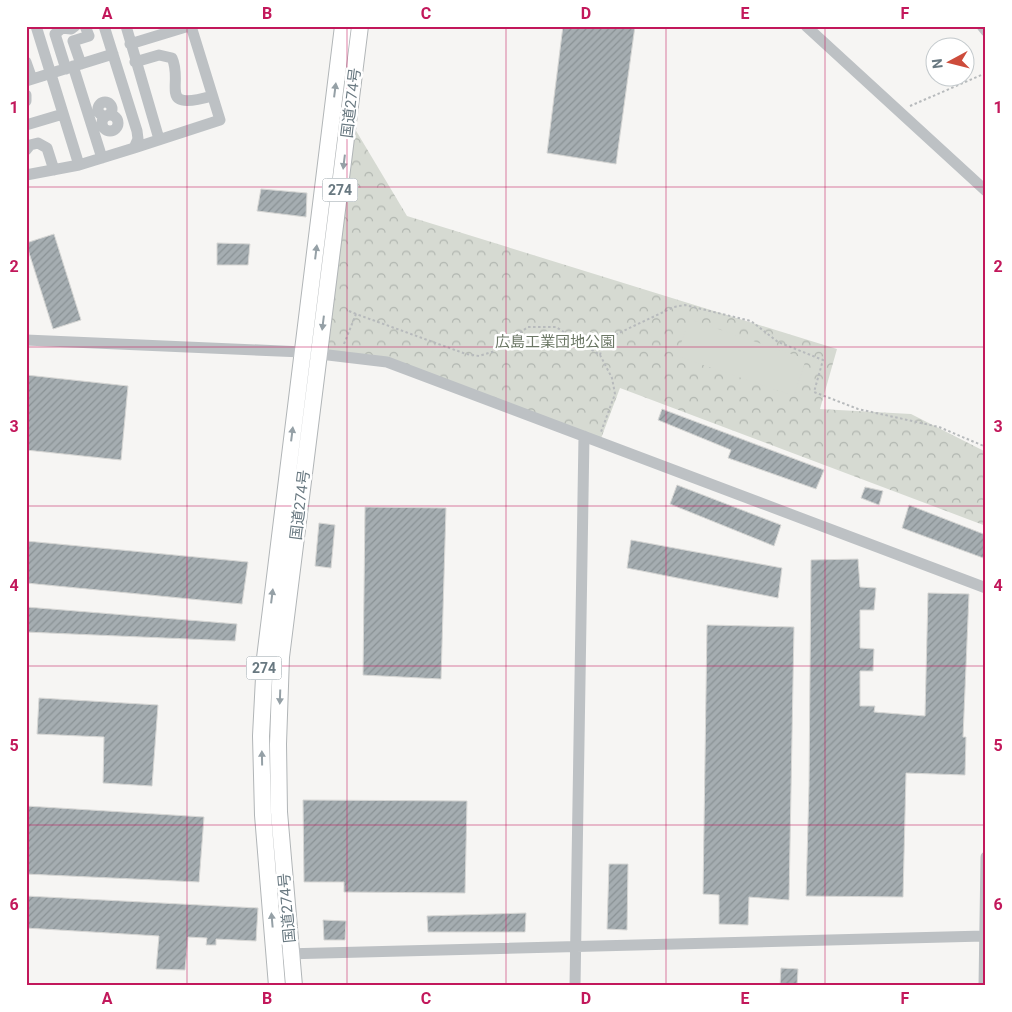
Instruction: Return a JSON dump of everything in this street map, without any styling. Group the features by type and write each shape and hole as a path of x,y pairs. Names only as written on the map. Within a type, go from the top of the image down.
{"highway":[{"name":"国道274号","path":"294,986 279,812 278,744 281,657 343,26"},
{"name":"国道274号","path":"277,986 263,815 262,716 265,658 360,26"}],"street":[{"path":"36,26 79,166"},
{"path":"75,26 71,29 62,28 55,34 73,66 102,158"},
{"path":"73,66 73,41 89,36 86,26"},
{"path":"104,26 138,138 134,148"},
{"path":"126,26 159,139"},
{"path":"26,175 79,166 220,120 190,26 160,30 130,44"},
{"path":"806,26 986,191"},
{"path":"982,26 986,31"},
{"path":"26,62 29,80 113,54"},
{"path":"135,62 159,55 172,58 177,68 173,83 176,94 182,100 191,102 212,96"},
{"path":"26,95 26,102"},
{"path":"119,152 112,131 117,126 117,121 110,111 128,102"},
{"path":"26,125 63,114"},
{"path":"26,150 30,145 38,143 47,148 54,170"},
{"path":"26,340 311,353 387,362 986,588"},
{"path":"575,986 584,436"},
{"path":"984,986 986,857"},
{"path":"274,954 984,936"}],"path":[{"path":"899,111 986,73"},
{"path":"582,344 604,340 674,307 685,305 751,321 778,342 823,360 814,392 858,409 939,427 986,447"},
{"path":"349,311 466,354 479,356 492,352 528,327 556,327 600,355 612,378 615,394 597,441"},
{"path":"344,344 356,314"},
{"path":"600,355 604,340"}],"green space":[{"name":"広島工業団地公園","path":"349,119 407,216 837,349 820,409 911,414 986,452 986,526 620,388 600,441 387,362 319,354"},
{"path":"689,319 806,359 794,396 677,356"}],"building":[{"path":"563,26 635,26 616,164 547,153"},
{"path":"261,189 307,193 306,217 257,211"},
{"path":"54,234 81,320 53,329 26,243"},
{"path":"217,243 250,244 248,265 217,265"},
{"path":"26,375 128,386 121,460 26,450"},
{"path":"662,409 824,470 816,489 728,458 731,450 658,420"},
{"path":"677,485 781,525 774,546 670,504"},
{"path":"865,487 883,491 879,505 861,498"},
{"path":"909,505 986,535 986,559 902,528"},
{"path":"365,507 446,508 441,679 363,675"},
{"path":"319,523 335,525 331,568 315,566"},
{"path":"631,540 782,568 778,598 627,568"},
{"path":"26,541 248,562 242,604 26,583"},
{"path":"858,559 860,587 876,588 874,610 860,610 860,648 874,649 873,671 860,671 860,706 875,706 874,712 925,716 928,593 969,594 963,737 966,737 965,775 906,773 903,897 806,896 811,560"},
{"path":"26,607 237,624 235,641 26,632"},
{"path":"707,625 794,627 789,900 749,897 748,925 719,924 719,895 703,894"},
{"path":"39,698 158,705 152,786 103,783 104,737 37,734"},
{"path":"303,800 467,801 465,893 344,892 344,882 304,882"},
{"path":"26,806 204,817 199,882 26,874"},
{"path":"609,864 628,864 627,930 607,929"},
{"path":"26,896 258,908 256,941 216,939 216,945 206,945 207,938 188,937 185,970 156,969 159,936 26,928"},
{"path":"526,913 525,932 428,932 427,916"},
{"path":"323,920 346,921 345,940 324,940"},
{"path":"781,968 798,969 797,986 780,986"}]}
